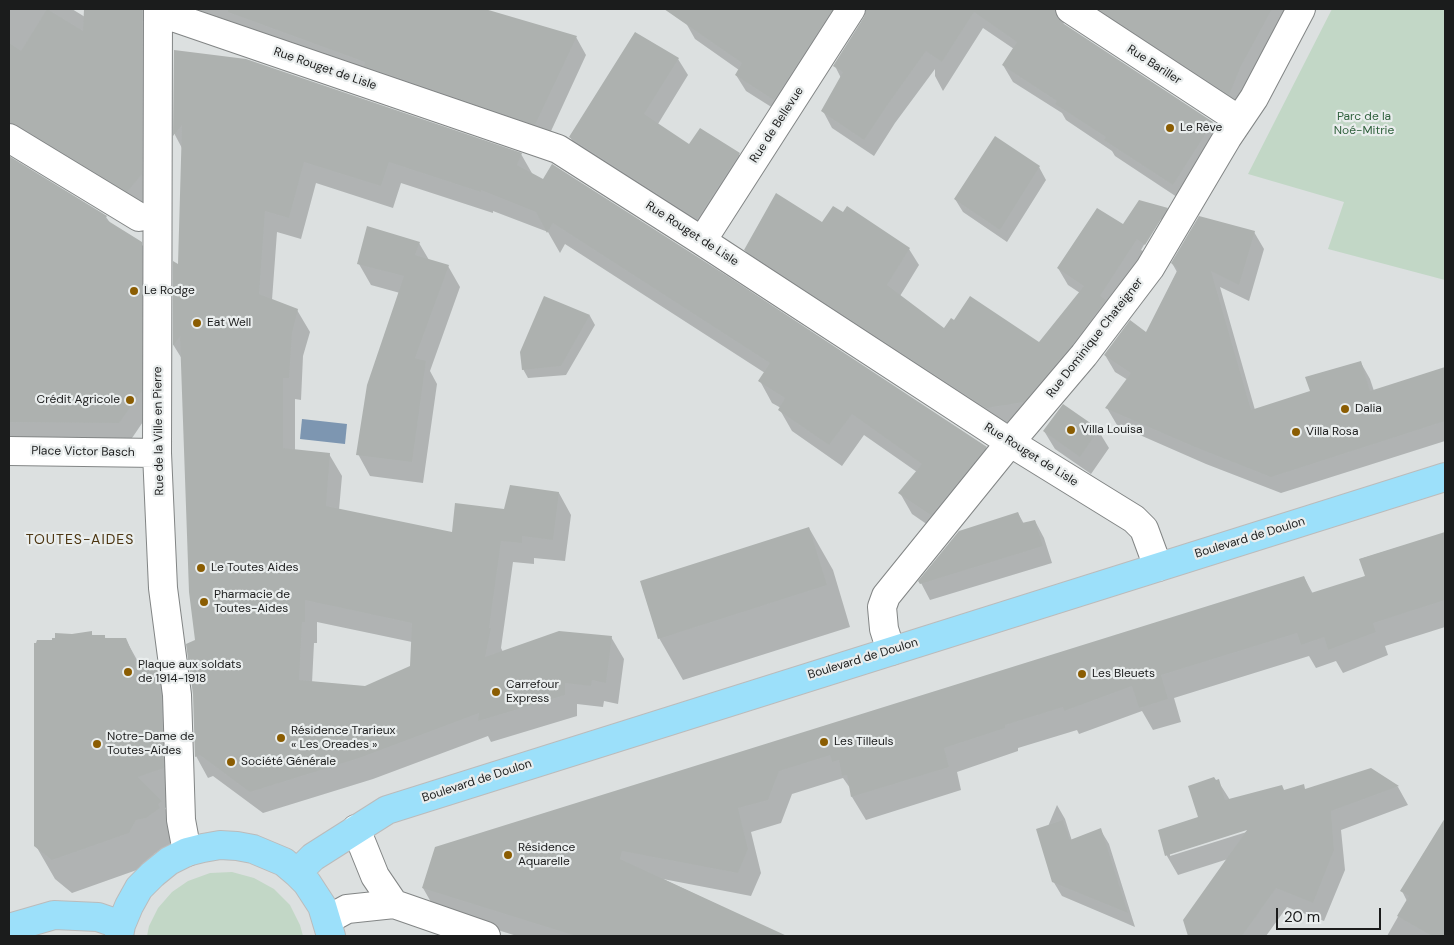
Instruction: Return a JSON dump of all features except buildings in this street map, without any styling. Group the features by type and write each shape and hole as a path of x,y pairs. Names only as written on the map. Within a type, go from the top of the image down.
{"main road":[{"name":"Boulevard de Doulon","path":"297,873 313,857 387,810 1445,477"},
{"path":"9,928 54,915 98,917 120,931 128,906 139,888 169,861 187,852 203,848 237,846 254,849 269,855 284,862 297,873 315,894 329,928"}],"street":[{"name":"Rue de Bellevue","path":"702,240 851,9"},
{"name":"Rue Bariller","path":"1070,9 1238,120"},
{"name":"Rue Dominique Chateigner","path":"891,651 884,629 882,607 886,596 1084,354 1150,268 1238,120 1254,98 1301,9"},
{"name":"Rue Rouget de Lisle","path":"158,12 558,149 702,240 1011,443 1134,519 1144,529 1158,567"},
{"name":"Rue de la Ville en Pierre","path":"158,12 158,453 163,588 177,694 181,820 187,852"},
{"path":"9,138 139,217"},
{"name":"Place Victor Basch","path":"9,451 158,453"},
{"path":"356,829 375,876 394,904"},
{"path":"329,928 347,909 394,904 486,936"}],"green space":[{"name":"Parc de la Noé-Mitrie","path":"1332,9 1445,9 1445,280 1328,249 1344,202 1248,174"},
{"path":"232,872 254,878 274,889 290,905 303,936 147,936 149,926 158,908 172,892 188,881 210,873"}],"water":[{"path":"302,419 347,424 345,444 300,439"}],"place":[{"name":"Le Rêve","path":"1170,128"},
{"name":"Le Rodge","path":"134,291"},
{"name":"Eat Well","path":"197,323"},
{"name":"Crédit Agricole","path":"130,400"},
{"name":"Dalia","path":"1345,409"},
{"name":"Villa Louisa","path":"1071,430"},
{"name":"Villa Rosa","path":"1296,432"},
{"name":"Le Toutes Aides","path":"201,568"},
{"name":"Pharmacie de Toutes-Aides","path":"204,602"},
{"name":"Plaque aux soldats de 1914-1918","path":"128,672"},
{"name":"Les Bleuets","path":"1082,674"},
{"name":"Carrefour Express","path":"496,692"},
{"name":"Résidence Trarieux « Les Oreades »","path":"281,738"},
{"name":"Les Tilleuls","path":"824,742"},
{"name":"Notre-Dame de Toutes-Aides","path":"97,744"},
{"name":"Société Générale","path":"231,762"},
{"name":"Résidence Aquarelle","path":"508,855"}],"district":[{"name":"TOUTES-AIDES","path":"80,540"}]}
